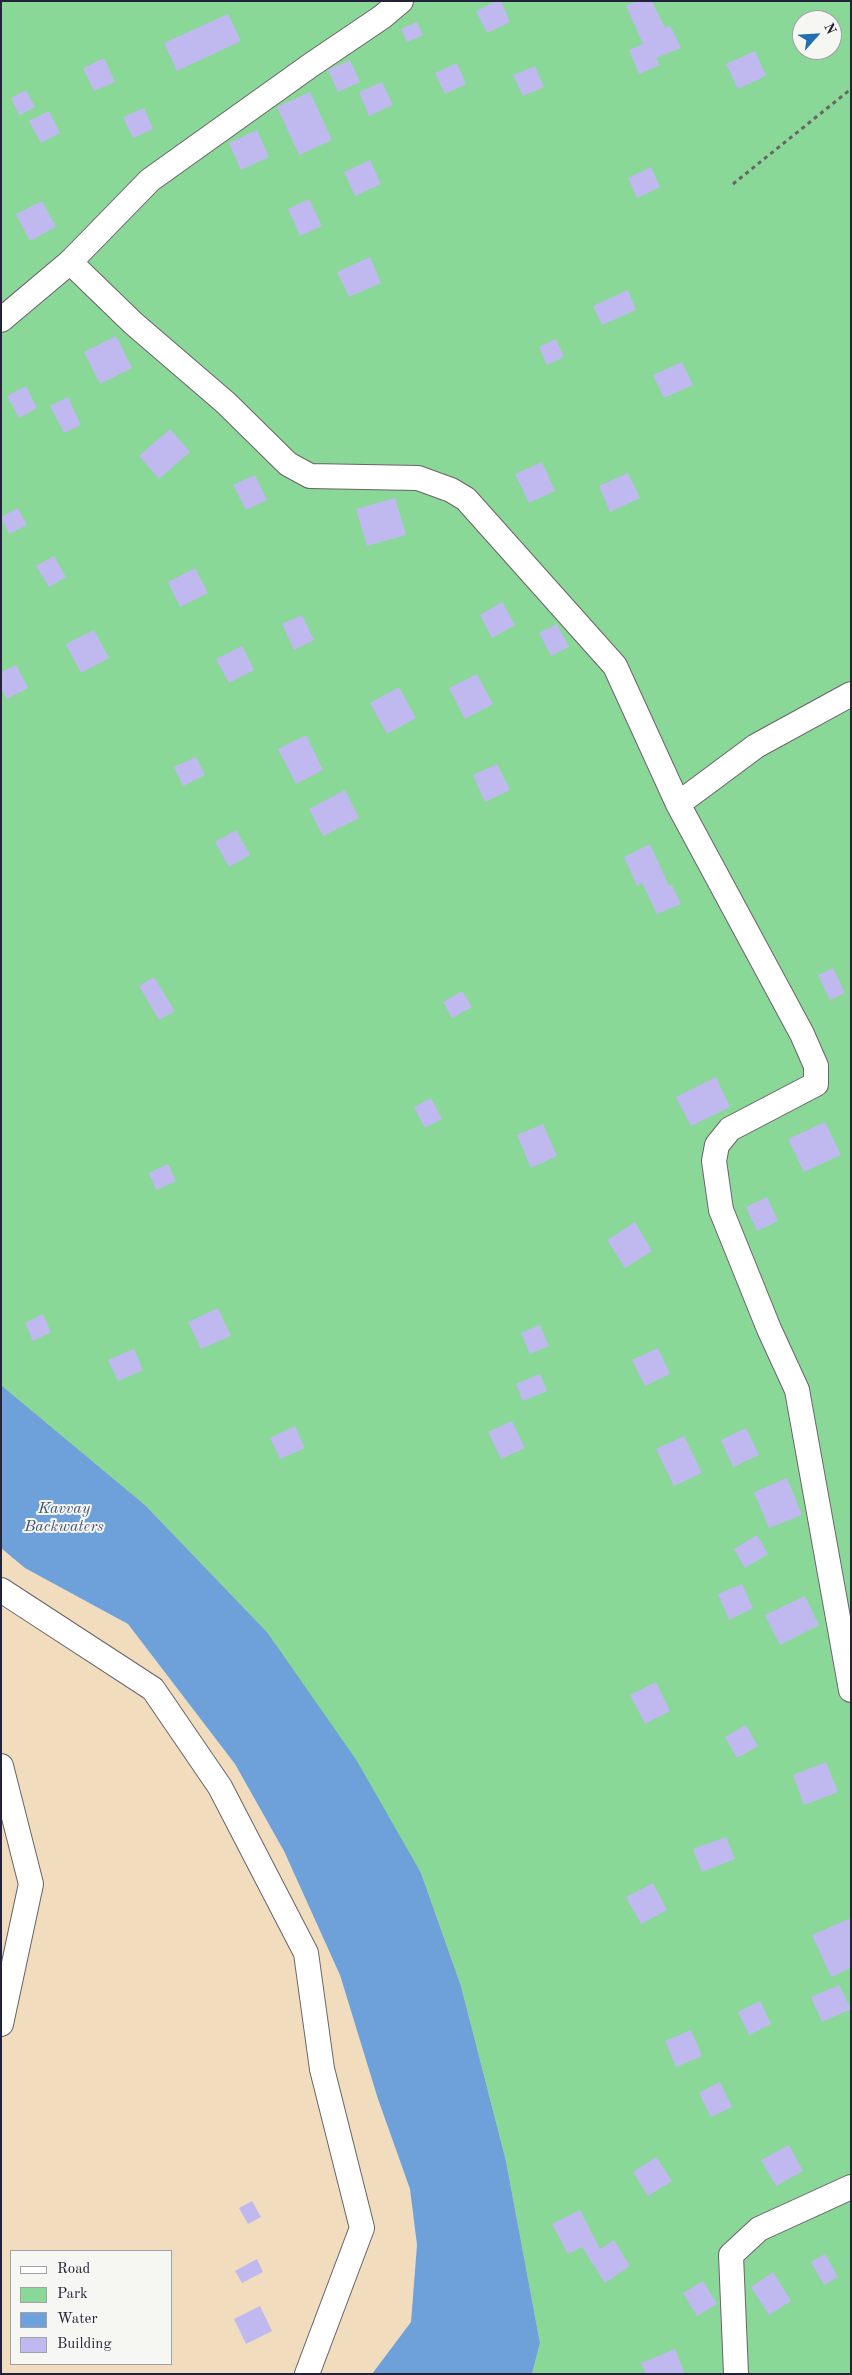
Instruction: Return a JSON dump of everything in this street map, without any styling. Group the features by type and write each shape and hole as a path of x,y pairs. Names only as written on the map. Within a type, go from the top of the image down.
{"street":[{"path":"1,320 70,262 150,180 311,65 382,17 401,1"},
{"path":"70,262 133,323 226,403 288,464 310,476 418,478 451,490 466,499 615,666 678,804 802,1034 816,1066 816,1084 730,1129 717,1145 714,1161 721,1210 769,1329 797,1390 851,1690"},
{"path":"678,804 756,746 851,694"},
{"path":"1,1590 153,1689 220,1787 306,1953 322,2069 362,2228 307,2374"},
{"path":"1,1766 31,1884 1,2024"},
{"path":"736,2374 731,2255 759,2229 851,2186"}],"path":[{"path":"733,184 851,89"}],"green space":[{"path":"1,1 851,1 851,2374 532,2374 540,2343 506,2161 461,1986 421,1873 267,1632 145,1505 1,1385"}],"water":[{"name":"Kavvay Backwaters","path":"1,1385 145,1505 267,1632 357,1761 421,1873 461,1986 506,2161 540,2343 532,2374 372,2374 411,2322 417,2245 410,2189 378,2099 340,1975 284,1851 235,1764 128,1624 25,1568 1,1548"}],"building":[{"path":"501,1 510,22 487,33 476,11"},
{"path":"637,1 652,1 665,28 670,25 681,48 656,58 660,65 639,74 629,50 643,44 626,6"},
{"path":"228,14 241,41 177,71 164,43"},
{"path":"417,22 423,35 407,42 401,29"},
{"path":"755,51 766,76 738,89 726,64"},
{"path":"104,58 115,82 94,91 83,68"},
{"path":"350,60 360,82 338,92 328,70"},
{"path":"457,63 466,84 445,94 435,73"},
{"path":"535,66 544,87 523,96 513,75"},
{"path":"382,82 393,105 369,116 359,92"},
{"path":"26,90 35,107 19,115 11,98"},
{"path":"310,92 332,140 299,155 277,107"},
{"path":"144,108 153,129 133,138 123,117"},
{"path":"49,111 60,133 41,143 29,121"},
{"path":"257,130 269,157 241,170 229,143"},
{"path":"370,160 381,184 355,196 344,172"},
{"path":"651,167 660,187 637,198 628,178"},
{"path":"309,199 322,226 300,236 288,209"},
{"path":"42,201 56,227 30,241 16,214"},
{"path":"370,257 381,283 349,297 337,272"},
{"path":"628,290 636,310 602,325 593,306"},
{"path":"116,336 132,368 100,384 84,352"},
{"path":"556,339 564,357 547,365 539,347"},
{"path":"682,362 693,385 664,398 653,375"},
{"path":"26,386 37,408 19,418 7,396"},
{"path":"68,397 81,425 64,433 50,406"},
{"path":"170,429 190,452 159,479 139,456"},
{"path":"542,462 555,491 529,503 515,474"},
{"path":"628,473 640,498 610,512 599,486"},
{"path":"255,475 267,500 246,510 233,485"},
{"path":"395,498 406,535 367,546 356,509"},
{"path":"18,508 27,525 9,534 1,517"},
{"path":"54,556 66,577 49,587 36,566"},
{"path":"195,568 208,593 180,607 168,582"},
{"path":"502,602 515,625 492,638 480,615"},
{"path":"302,615 314,640 294,650 282,624"},
{"path":"557,624 569,647 551,656 539,633"},
{"path":"94,630 109,658 81,673 66,644"},
{"path":"242,646 254,670 229,683 216,659"},
{"path":"16,665 28,688 7,699 1,688 1,672"},
{"path":"477,674 493,704 465,719 449,688"},
{"path":"399,687 416,718 387,734 370,703"},
{"path":"306,735 323,770 296,784 278,749"},
{"path":"196,757 205,775 183,786 174,767"},
{"path":"497,764 510,790 485,802 473,775"},
{"path":"345,790 359,818 323,836 309,809"},
{"path":"236,830 250,855 229,867 215,842"},
{"path":"650,844 669,886 672,885 681,904 657,914 642,883 637,886 624,857"},
{"path":"833,968 845,993 830,1000 818,975"},
{"path":"154,977 175,1011 159,1020 139,986"},
{"path":"462,991 472,1007 452,1018 443,1002"},
{"path":"716,1077 730,1107 691,1126 676,1097"},
{"path":"431,1098 442,1119 425,1128 414,1107"},
{"path":"825,1122 841,1155 804,1172 788,1139"},
{"path":"543,1124 557,1156 531,1168 517,1135"},
{"path":"168,1164 176,1181 156,1190 149,1173"},
{"path":"767,1197 778,1221 757,1231 746,1207"},
{"path":"635,1222 652,1251 625,1268 607,1240"},
{"path":"218,1308 231,1336 201,1349 188,1322"},
{"path":"43,1314 51,1332 33,1341 25,1323"},
{"path":"540,1325 549,1346 530,1354 521,1333"},
{"path":"658,1348 670,1374 645,1386 632,1360"},
{"path":"134,1349 143,1370 118,1381 108,1360"},
{"path":"540,1374 547,1391 523,1401 516,1384"},
{"path":"512,1421 525,1448 501,1459 488,1432"},
{"path":"295,1426 305,1448 280,1459 270,1438"},
{"path":"746,1428 759,1455 733,1467 721,1440"},
{"path":"684,1436 702,1473 674,1486 656,1449"},
{"path":"787,1478 802,1515 769,1528 754,1492"},
{"path":"757,1535 768,1554 745,1568 734,1549"},
{"path":"742,1584 753,1608 729,1620 718,1594"},
{"path":"805,1596 819,1625 780,1645 765,1615"},
{"path":"656,1682 670,1711 645,1724 630,1695"},
{"path":"746,1725 758,1746 737,1758 725,1737"},
{"path":"826,1762 838,1792 804,1805 793,1775"},
{"path":"726,1837 735,1859 702,1872 693,1849"},
{"path":"653,1883 667,1910 641,1924 626,1897"},
{"path":"851,1918 851,1968 831,1977 812,1935"},
{"path":"839,1985 851,2009 822,2022 811,1997"},
{"path":"760,2001 771,2024 749,2035 738,2012"},
{"path":"691,2030 702,2056 676,2067 665,2041"},
{"path":"720,2082 732,2107 711,2117 699,2093"},
{"path":"789,2145 803,2171 776,2186 761,2160"},
{"path":"656,2157 672,2181 648,2196 633,2172"},
{"path":"252,2201 261,2217 248,2224 239,2208"},
{"path":"580,2210 600,2249 614,2240 630,2266 605,2283 582,2247 568,2254 552,2224"},
{"path":"825,2254 838,2277 824,2285 811,2262"},
{"path":"257,2259 263,2272 242,2283 235,2271"},
{"path":"773,2272 791,2301 769,2315 751,2287"},
{"path":"703,2281 717,2304 697,2316 683,2293"},
{"path":"260,2306 272,2331 246,2344 234,2319"},
{"path":"675,2349 685,2374 646,2374 641,2363"}]}
